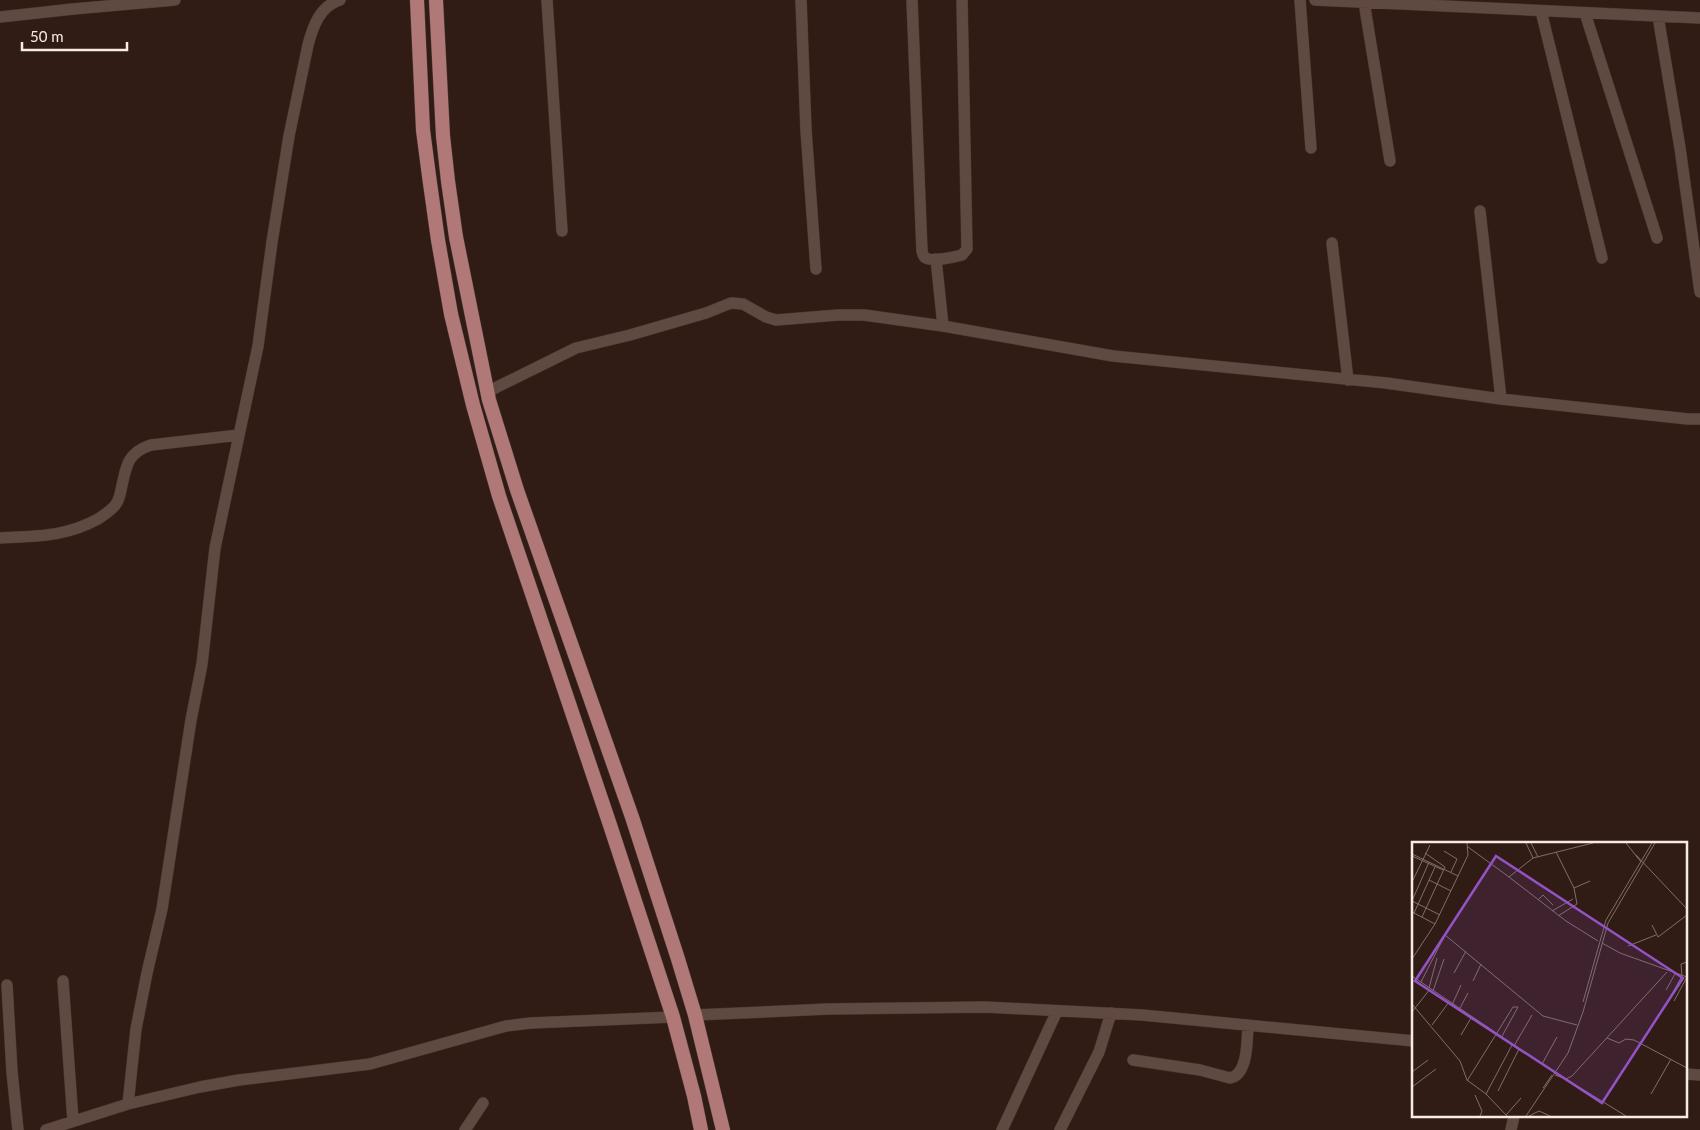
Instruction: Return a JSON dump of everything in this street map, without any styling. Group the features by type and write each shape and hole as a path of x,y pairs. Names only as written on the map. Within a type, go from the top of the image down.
{"main road":[{"path":"417,0 423,130 438,240 451,314 473,405 499,496 601,798 672,1017 702,1130"},
{"path":"436,0 448,181 456,237 487,392 517,490 622,791 696,1015 723,1130"},
{"path":"601,798 622,791"}],"street":[{"path":"0,17 175,0"},
{"path":"547,0 562,231"},
{"path":"801,0 806,130 816,269"},
{"path":"912,0 922,251 926,259 936,260 962,255 966,249 962,0"},
{"path":"1300,0 1311,148"},
{"path":"1315,0 1397,2 1700,18"},
{"path":"1569,12 1570,0"},
{"path":"128,1104 136,1029 162,909 191,720 202,664 216,548 258,346 289,136 308,45 319,16 334,1"},
{"path":"1364,2 1390,161"},
{"path":"1541,11 1602,258"},
{"path":"1585,13 1657,238"},
{"path":"1658,16 1680,148 1700,292"},
{"path":"1480,211 1500,400"},
{"path":"1332,243 1348,380"},
{"path":"936,260 943,326"},
{"path":"487,392 576,348 630,335 715,310 734,302 743,304 766,317 776,320 864,315 943,326 1113,356 1441,390 1500,400 1700,419"},
{"path":"0,538 57,534 83,526 101,517 115,506 119,500 127,464 134,453 143,447 168,442 239,435"},
{"path":"63,981 73,1121"},
{"path":"7,985 12,1072 18,1130"},
{"path":"696,1015 828,1009 985,1007 1111,1013 1412,1042"},
{"path":"1002,1130 1056,1011"},
{"path":"1060,1130 1100,1052 1111,1013"},
{"path":"46,1130 128,1104 200,1087 239,1080 370,1064 506,1026 531,1023 672,1017"},
{"path":"1133,1060 1200,1070 1235,1078 1240,1074 1244,1063 1248,1025"},
{"path":"465,1130 483,1103"}]}
